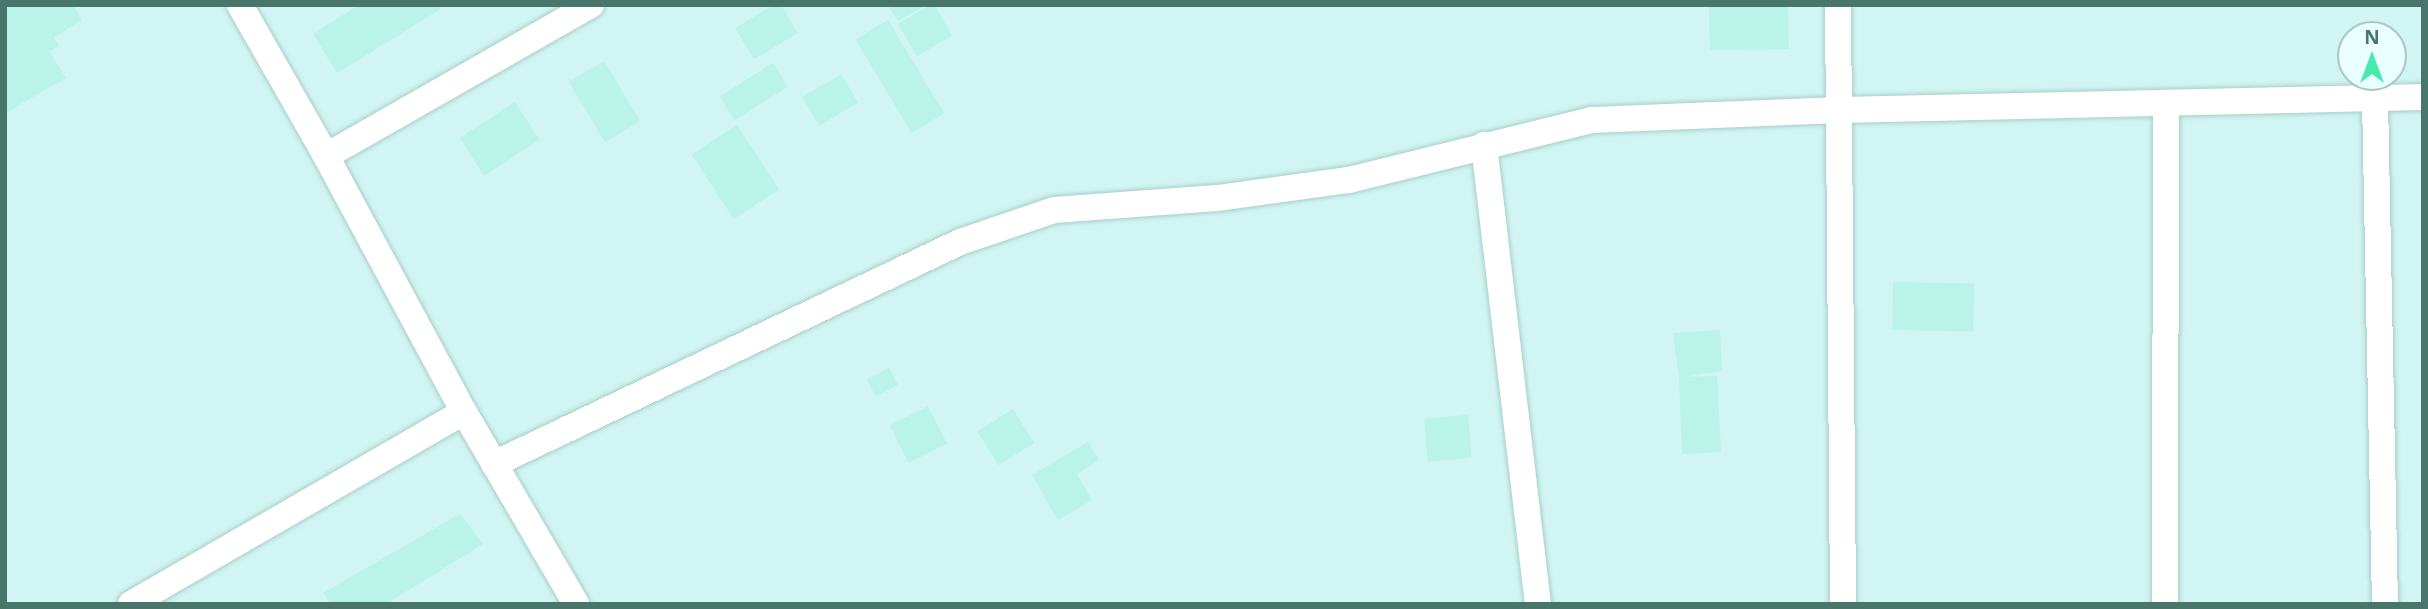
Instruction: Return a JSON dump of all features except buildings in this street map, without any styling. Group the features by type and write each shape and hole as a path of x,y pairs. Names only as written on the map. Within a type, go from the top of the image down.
{"street":[{"path":"240,5 326,156 464,412 576,604"},
{"path":"326,156 591,5"},
{"path":"1838,5 1843,604"},
{"path":"494,464 960,242 1054,210 1217,198 1349,180 1592,120 1839,110 2423,97"},
{"path":"2375,98 2385,604"},
{"path":"2165,604 2166,103"},
{"path":"1483,145 1538,604"},
{"path":"131,604 464,412"}],"shaded area":[{"path":"5,5 2423,5 2423,604 5,604"}]}
